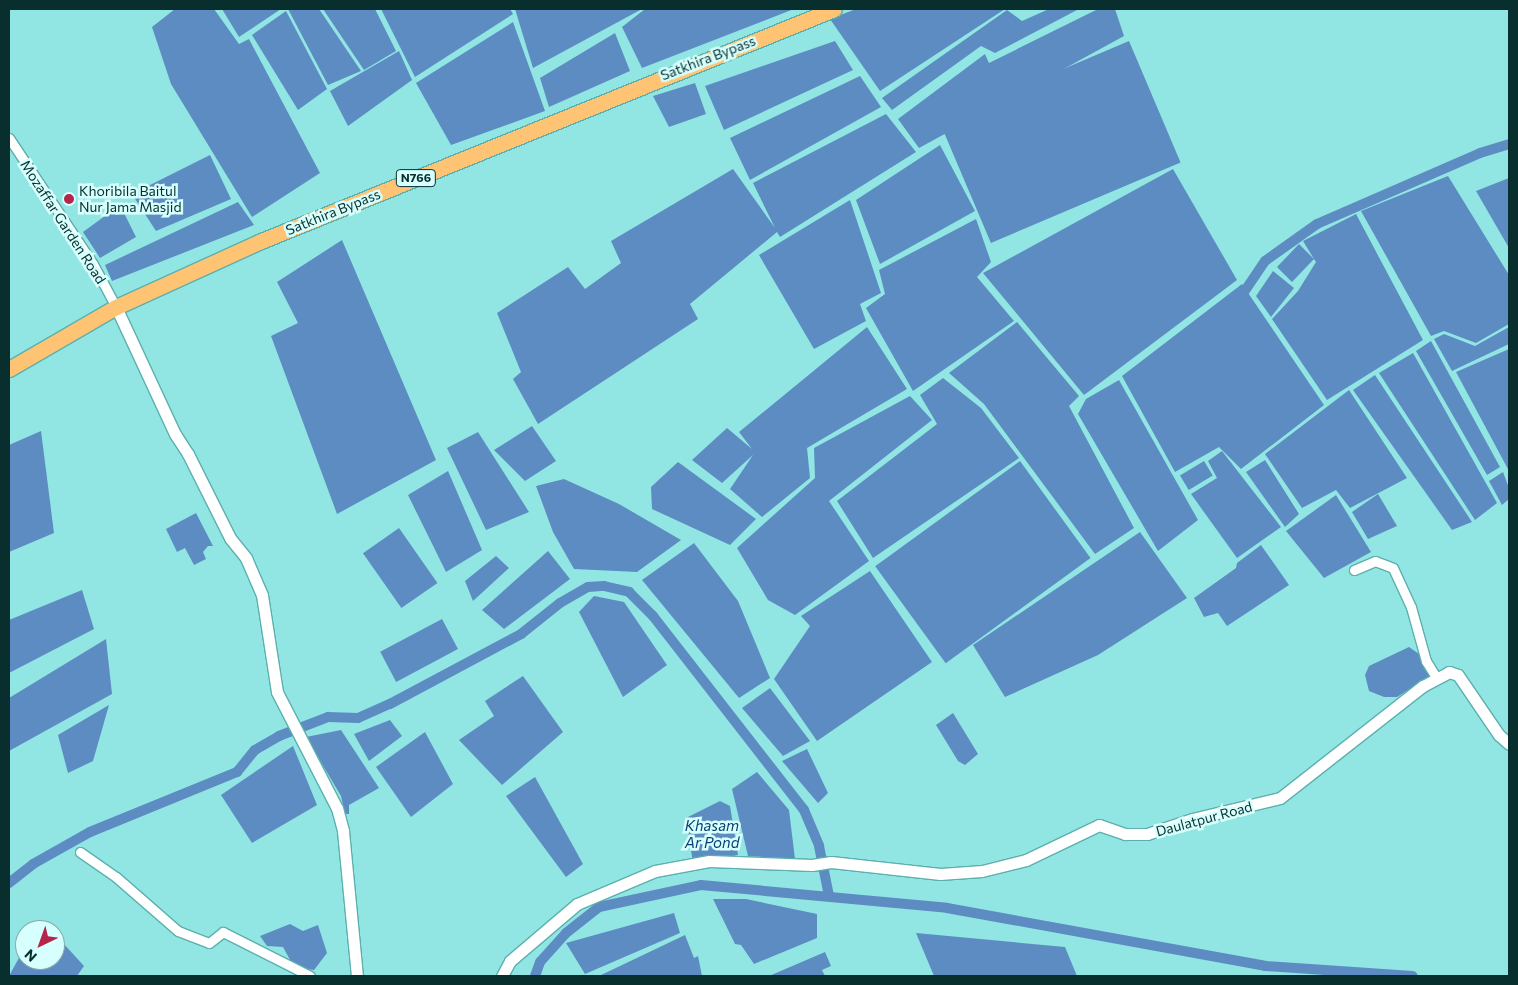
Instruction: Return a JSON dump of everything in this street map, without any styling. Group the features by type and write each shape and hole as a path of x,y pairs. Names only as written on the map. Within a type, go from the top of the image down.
{"highway":[{"name":"Satkhira Bypass","path":"9,369 116,308 261,241 834,9"}],"street":[{"name":"Mozaffar Garden Road","path":"9,138 93,264 116,308"},
{"path":"116,308 174,434 188,454 230,538 246,558 262,595 275,685 337,808 343,831 357,976"},
{"path":"1354,570 1375,561 1393,568 1411,607 1426,661 1436,677 1449,672 1458,675 1499,735 1509,744"},
{"name":"Daulatpur Road","path":"502,976 510,961 577,904 655,871 709,861 812,865 831,862 940,874 982,871 1026,860 1099,825 1125,834 1147,834 1192,819 1280,798 1436,677"},
{"path":"80,852 116,877 178,931 209,943 222,932 310,976"}],"water":[{"path":"175,9 214,9 239,44 249,39 320,173 252,217 171,84 152,27"},
{"path":"222,9 281,9 239,37"},
{"path":"288,9 319,9 361,71 328,85"},
{"path":"323,9 375,9 396,51 364,70"},
{"path":"381,9 510,9 513,14 415,77"},
{"path":"515,9 642,9 533,68"},
{"path":"645,9 794,9 642,68 622,27"},
{"path":"856,9 1005,9 880,91 830,19"},
{"path":"1049,9 1079,9 995,53 981,46 892,110 882,98 1007,10 1022,21"},
{"path":"1098,9 1115,9 1124,36 919,148 898,119 985,54 989,63"},
{"path":"286,11 327,89 298,110 252,35"},
{"path":"513,22 545,111 451,145 416,83"},
{"path":"615,33 630,71 549,107 540,78"},
{"path":"835,41 853,70 724,130 705,86"},
{"path":"1129,41 1181,163 991,243 939,121"},
{"path":"399,51 412,80 348,126 330,91"},
{"path":"860,76 881,107 750,180 730,138"},
{"path":"695,83 706,114 669,127 653,96"},
{"path":"886,114 916,152 780,237 777,232 690,304 698,319 538,424 513,379 521,372 497,313 568,267 585,289 621,263 611,241 733,169 775,228 753,183"},
{"path":"940,145 975,211 880,264 856,200"},
{"path":"210,155 231,199 156,231 132,194"},
{"path":"1173,169 1237,280 1084,395 983,273"},
{"path":"1448,176 1509,275 1509,324 1476,343 1444,331 1431,336 1361,211"},
{"path":"1509,178 1509,248 1476,191"},
{"path":"850,200 881,293 860,304 866,321 814,349 759,255"},
{"path":"238,202 254,225 112,281 105,265"},
{"path":"120,205 136,237 100,258 83,232"},
{"path":"1356,214 1423,340 1327,400 1272,319 1298,291 1316,262 1303,241"},
{"path":"976,219 991,262 977,277 1014,321 913,391 866,308 885,294 879,270"},
{"path":"342,240 436,460 337,514 271,336 298,323 277,282"},
{"path":"1299,244 1314,259 1292,282 1277,267"},
{"path":"1273,271 1294,288 1271,317 1256,296"},
{"path":"1242,284 1324,405 1241,469 1219,447 1175,472 1122,376"},
{"path":"1017,322 1079,396 1069,406 1134,528 1095,554 984,404 949,373"},
{"path":"867,327 907,389 807,448 810,478 762,517 730,489 753,455 722,483 692,460 727,428 752,449 739,432"},
{"path":"1509,327 1509,344 1452,371 1434,339 1444,334 1475,346"},
{"path":"1431,341 1500,467 1487,475 1416,351"},
{"path":"1509,349 1509,471 1456,372"},
{"path":"1413,353 1497,503 1475,520 1379,373"},
{"path":"1375,375 1472,522 1452,530 1353,390"},
{"path":"943,378 981,408 1019,458 873,558 837,501 937,424 920,395"},
{"path":"1119,380 1198,520 1158,551 1078,414 1086,399"},
{"path":"1349,390 1407,478 1350,508 1336,490 1302,508 1265,454"},
{"path":"910,396 932,420 829,501 869,561 795,615 768,600 737,548 815,478 814,448"},
{"path":"532,426 556,461 525,481 494,450"},
{"path":"41,431 54,533 9,552 9,445"},
{"path":"478,432 529,512 486,530 447,448"},
{"path":"1222,451 1281,527 1237,558 1191,494 1217,478 1208,461"},
{"path":"1265,460 1299,514 1285,527 1246,472"},
{"path":"1020,461 1091,558 946,663 875,566"},
{"path":"1204,461 1213,476 1189,490 1180,475"},
{"path":"678,462 756,519 730,545 652,509 651,487"},
{"path":"448,471 482,550 446,572 408,495"},
{"path":"1503,472 1509,488 1509,499 1502,505 1489,481"},
{"path":"564,479 619,504 681,540 637,572 574,569 553,532 536,486"},
{"path":"1378,494 1397,526 1368,539 1352,512"},
{"path":"1336,495 1371,552 1324,578 1286,531"},
{"path":"196,513 213,546 208,546 203,552 206,559 194,565 185,548 177,552 166,529"},
{"path":"399,528 437,583 401,608 363,553"},
{"path":"1140,532 1187,598 1098,655 1005,697 973,645"},
{"path":"694,543 738,601 770,678 739,698 642,580"},
{"path":"1261,545 1289,585 1227,626 1218,613 1204,617 1194,598 1236,568 1237,563"},
{"path":"548,551 570,579 504,629 482,610"},
{"path":"496,556 509,568 473,601 465,581"},
{"path":"870,571 932,662 817,741 774,679 810,626 801,616"},
{"path":"82,590 94,629 9,673 9,620"},
{"path":"594,596 624,602 667,665 623,697 579,612"},
{"path":"442,619 458,649 396,682 380,652"},
{"path":"106,639 112,694 9,751 9,698"},
{"path":"1409,647 1422,656 1430,676 1397,697 1384,697 1369,691 1365,675 1369,666"},
{"path":"523,676 563,732 502,785 459,740 494,716 485,701"},
{"path":"770,688 810,741 783,756 742,708"},
{"path":"109,705 93,761 68,773 58,735"},
{"path":"953,713 978,754 965,765 958,761 936,725"},
{"path":"390,720 402,736 369,761 354,734"},
{"path":"341,730 379,788 349,805 349,814 345,814 341,796 306,737"},
{"path":"425,732 453,784 411,817 376,767"},
{"path":"293,746 317,805 252,843 221,795"},
{"path":"807,749 828,793 818,803 782,761"},
{"path":"757,772 789,810 795,859 748,856 732,789"},
{"path":"535,777 583,864 566,877 506,796"},
{"name":"Khasam Ar Pond","path":"720,801 730,806 738,855 693,863 686,818"},
{"path":"713,899 746,899 817,914 817,938 754,964 741,945 735,944"},
{"path":"674,913 680,933 585,974 566,943"},
{"path":"290,924 303,931 318,925 327,953 314,970 294,967 283,947 267,946 260,936"},
{"path":"916,933 1065,947 1077,976 934,976"},
{"path":"685,935 694,958 698,956 702,976 599,976"},
{"path":"65,945 84,966 77,976 9,976 15,965 15,970 65,970"},
{"path":"825,952 831,966 822,970 825,976 769,976"}],"waterway":[{"path":"1238,301 1265,261 1317,224 1480,153 1509,144"},
{"path":"9,883 33,864 90,832 237,772 255,750 279,736 328,717 358,718 390,704 521,634 560,603 588,587 604,586 629,592 653,616 804,810 819,846 829,896"},
{"path":"535,976 540,962 566,933 599,907 701,885 947,908 1265,966 1413,976"}],"place":[{"name":"Khoribila Baitul Nur Jama Masjid","path":"69,199"}]}
